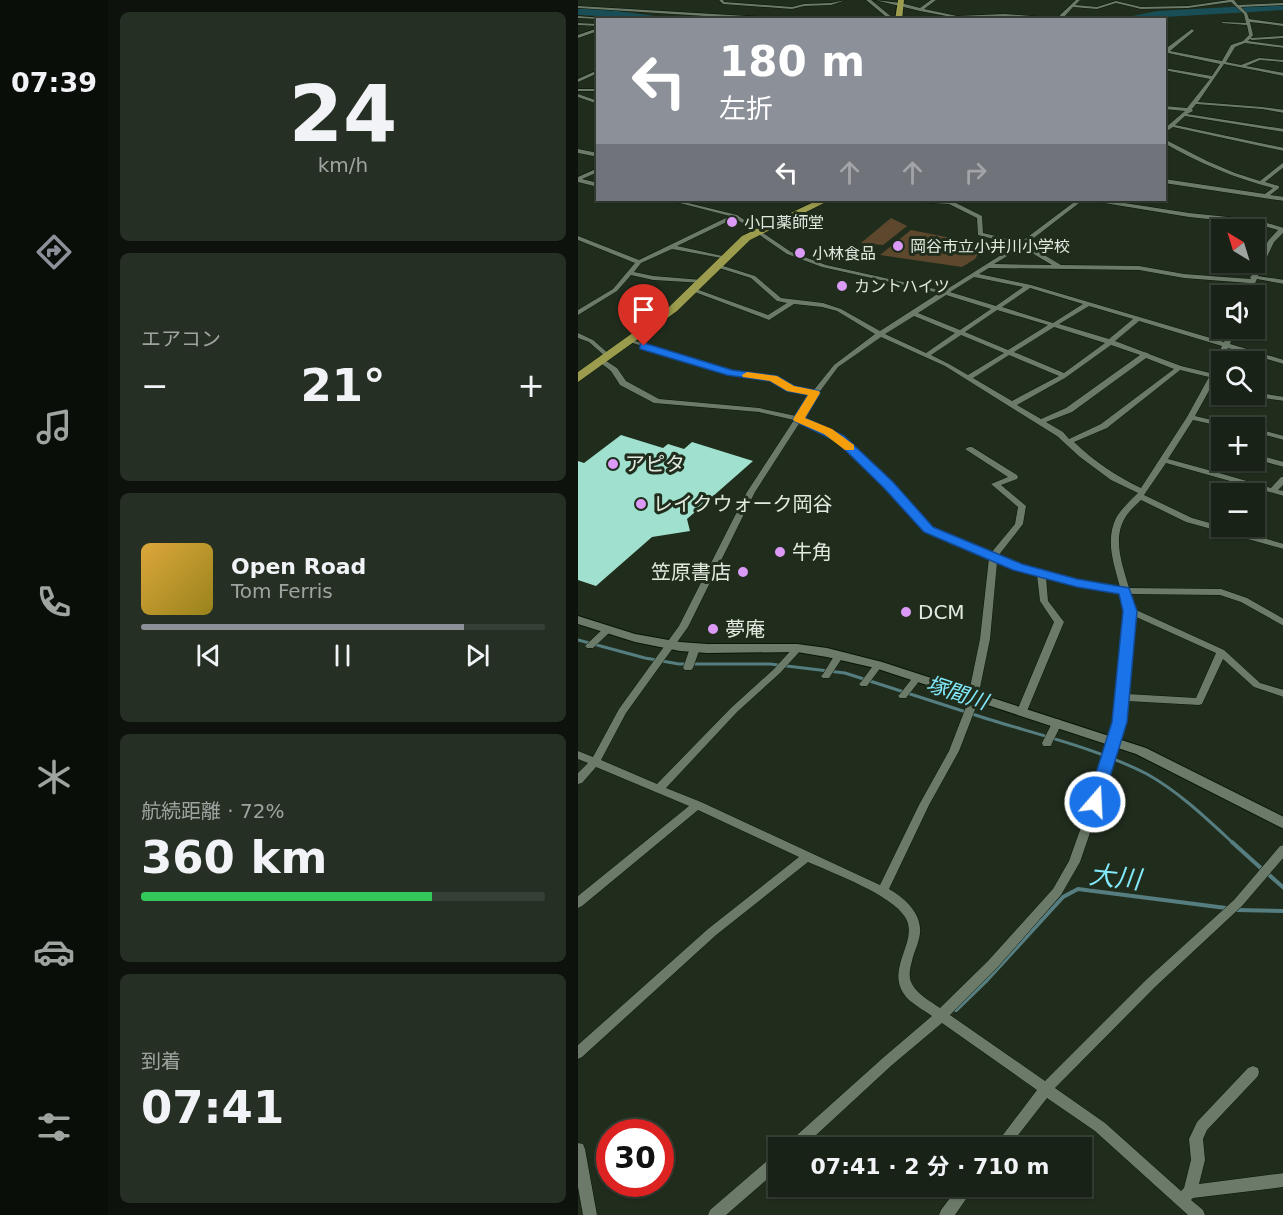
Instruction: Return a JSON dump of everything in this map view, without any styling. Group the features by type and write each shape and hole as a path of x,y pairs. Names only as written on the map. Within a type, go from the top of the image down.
{"main road":[{"path":"898,18 901,3"},
{"path":"578,378 673,309 746,238 823,201"}],"street":[{"path":"721,0 723,3 787,8 829,5 844,0"},
{"path":"868,0 892,18"},
{"path":"877,0 901,3 920,10 957,17 1005,15 1054,18"},
{"path":"920,10 934,0"},
{"path":"1062,16 1078,0"},
{"path":"1104,0 1135,8 1232,1 1245,14 1249,22 1252,32 1247,40"},
{"path":"1155,0 1162,7"},
{"path":"1072,6 1097,8 1116,2"},
{"path":"1237,6 1283,3"},
{"path":"706,14 701,10 711,6"},
{"path":"578,7 769,18"},
{"path":"578,17 596,18"},
{"path":"1223,23 1249,22 1283,25"},
{"path":"578,24 596,27"},
{"path":"578,37 596,28"},
{"path":"1166,52 1192,30"},
{"path":"1169,126 1188,113 1197,103 1233,46 1247,40 1283,37"},
{"path":"1247,40 1283,47"},
{"path":"1166,52 1283,75"},
{"path":"1240,67 1259,59 1283,61"},
{"path":"1166,69 1213,78"},
{"path":"578,81 596,72"},
{"path":"578,90 596,90"},
{"path":"578,95 596,102"},
{"path":"1197,103 1283,112"},
{"path":"1166,108 1283,131"},
{"path":"1169,126 1283,150"},
{"path":"1166,141 1198,160 1261,183 1277,186 1266,196"},
{"path":"578,150 596,154"},
{"path":"1261,183 1283,164"},
{"path":"578,179 596,171"},
{"path":"578,179 596,184"},
{"path":"1166,181 1283,200"},
{"path":"675,201 735,216 789,253 824,266 946,293 1111,342 1211,378"},
{"path":"926,201 954,204 980,217 980,234 1022,244 1062,268"},
{"path":"578,780 594,762 622,711 683,627 751,492 815,393 836,366 880,334 1022,244 1075,201"},
{"path":"1104,201 1189,215 1257,222 1283,230"},
{"path":"578,313 615,290 639,262 714,224 735,216"},
{"path":"1251,285 1271,241 1283,230"},
{"path":"578,238 639,262"},
{"path":"672,247 721,262 753,277 773,297 831,307 880,334 969,377 1041,422 1096,465 1141,494 1189,520 1283,547"},
{"path":"989,266 1139,268 1184,276 1283,282"},
{"path":"631,273 698,286 769,318 792,302"},
{"path":"973,276 1029,286 1283,362"},
{"path":"927,356 1029,286"},
{"path":"969,377 1089,303"},
{"path":"913,313 1064,375"},
{"path":"1012,404 1040,392 1111,342 1139,318"},
{"path":"578,335 591,341 623,383 657,400 759,410 798,419 840,438 888,485 928,530 993,557 1041,574 1124,591 1221,592 1244,600 1283,622"},
{"path":"1224,351 1229,339"},
{"path":"630,341 731,373 773,378 791,389 815,393"},
{"path":"1041,422 1069,410 1146,354"},
{"path":"1068,442 1104,426 1179,368"},
{"path":"804,1137 940,1017 992,965 1057,892 1074,862 1112,753 1120,722 1130,611 1114,546 1115,533 1121,517 1141,494 1164,460 1211,380"},
{"path":"1265,396 1283,399"},
{"path":"1191,417 1211,421"},
{"path":"1265,433 1283,438"},
{"path":"883,890 924,805 954,751 971,706 984,639 993,557 1019,524 1022,506 995,484 1014,477 969,449"},
{"path":"1265,459 1283,465"},
{"path":"1164,460 1283,494"},
{"path":"1273,491 1283,479"},
{"path":"1022,711 1059,622 1044,601 1041,574"},
{"path":"1130,611 1221,652 1257,685 1283,694"},
{"path":"578,620 602,634 669,645 693,652 798,648 875,670 910,687 971,706 1022,711 1052,734 1112,753 1141,751 1283,824"},
{"path":"590,646 602,634"},
{"path":"659,788 727,717 789,660 798,648"},
{"path":"688,668 693,652"},
{"path":"1121,697 1199,702 1221,652"},
{"path":"826,676 836,660"},
{"path":"864,684 875,670"},
{"path":"578,755 659,788 883,890 904,908 911,917 914,927 904,981 913,996 1100,1127 1185,1196 1198,1215"},
{"path":"578,903 697,805"},
{"path":"1008,1137 1047,1088 1151,983 1238,903 1283,849"},
{"path":"578,1053 712,932 808,856"},
{"path":"1185,1196 1198,1160 1196,1139 1202,1126 1253,1072"},
{"path":"578,1149 590,1215"},
{"path":"715,1215 768,1169"},
{"path":"1185,1196 1283,1180"},
{"path":"946,1215 960,1197"}],"shaded area":[{"path":"891,218 907,226 883,245 861,243"},
{"path":"911,230 981,244 982,248 975,259 962,267 880,255"}],"building":[{"name":"レイクウォーク岡谷","path":"621,435 663,448 668,444 684,449 692,442 753,461 687,519 690,531 652,537 596,586 578,580 578,461 584,463"}],"waterway":[{"path":"1130,18 1157,14 1284,7"},
{"path":"578,12 604,12 661,18"},
{"name":"塚間川","path":"578,640 645,658 679,664 770,664 845,673 966,712"},
{"name":"塚間川","path":"972,714 1105,755 1147,774 1181,797 1233,843"},
{"name":"塚間川","path":"1232,842 1263,870"},
{"name":"塚間川","path":"1268,874 1284,888"},
{"name":"大川","path":"956,1010 987,980 1063,897 1078,889 1226,908"},
{"name":"大川","path":"1236,910 1284,911"}],"slow traffic":[{"path":"747,375 773,378 791,389 815,393 798,419 828,431 850,447"}],"place":[{"name":"小口薬師堂","path":"732,222"},
{"name":"岡谷市立小井川小学校","path":"898,246"},
{"name":"小林食品","path":"800,253"},
{"name":"カントハイツ","path":"842,286"},
{"name":"アピタ","path":"613,464"},
{"name":"レイクウォーク岡谷","path":"641,504"},
{"name":"牛角","path":"780,552"},
{"name":"笠原書店","path":"743,572"},
{"name":"DCM","path":"906,612"},
{"name":"夢庵","path":"713,629"}],"route":[{"path":"644,346 731,373 773,378 791,389 815,393 798,419 840,438 888,485 928,530 1017,567 1077,583 1124,591 1130,611 1120,722 1112,754 1095,802"}]}
